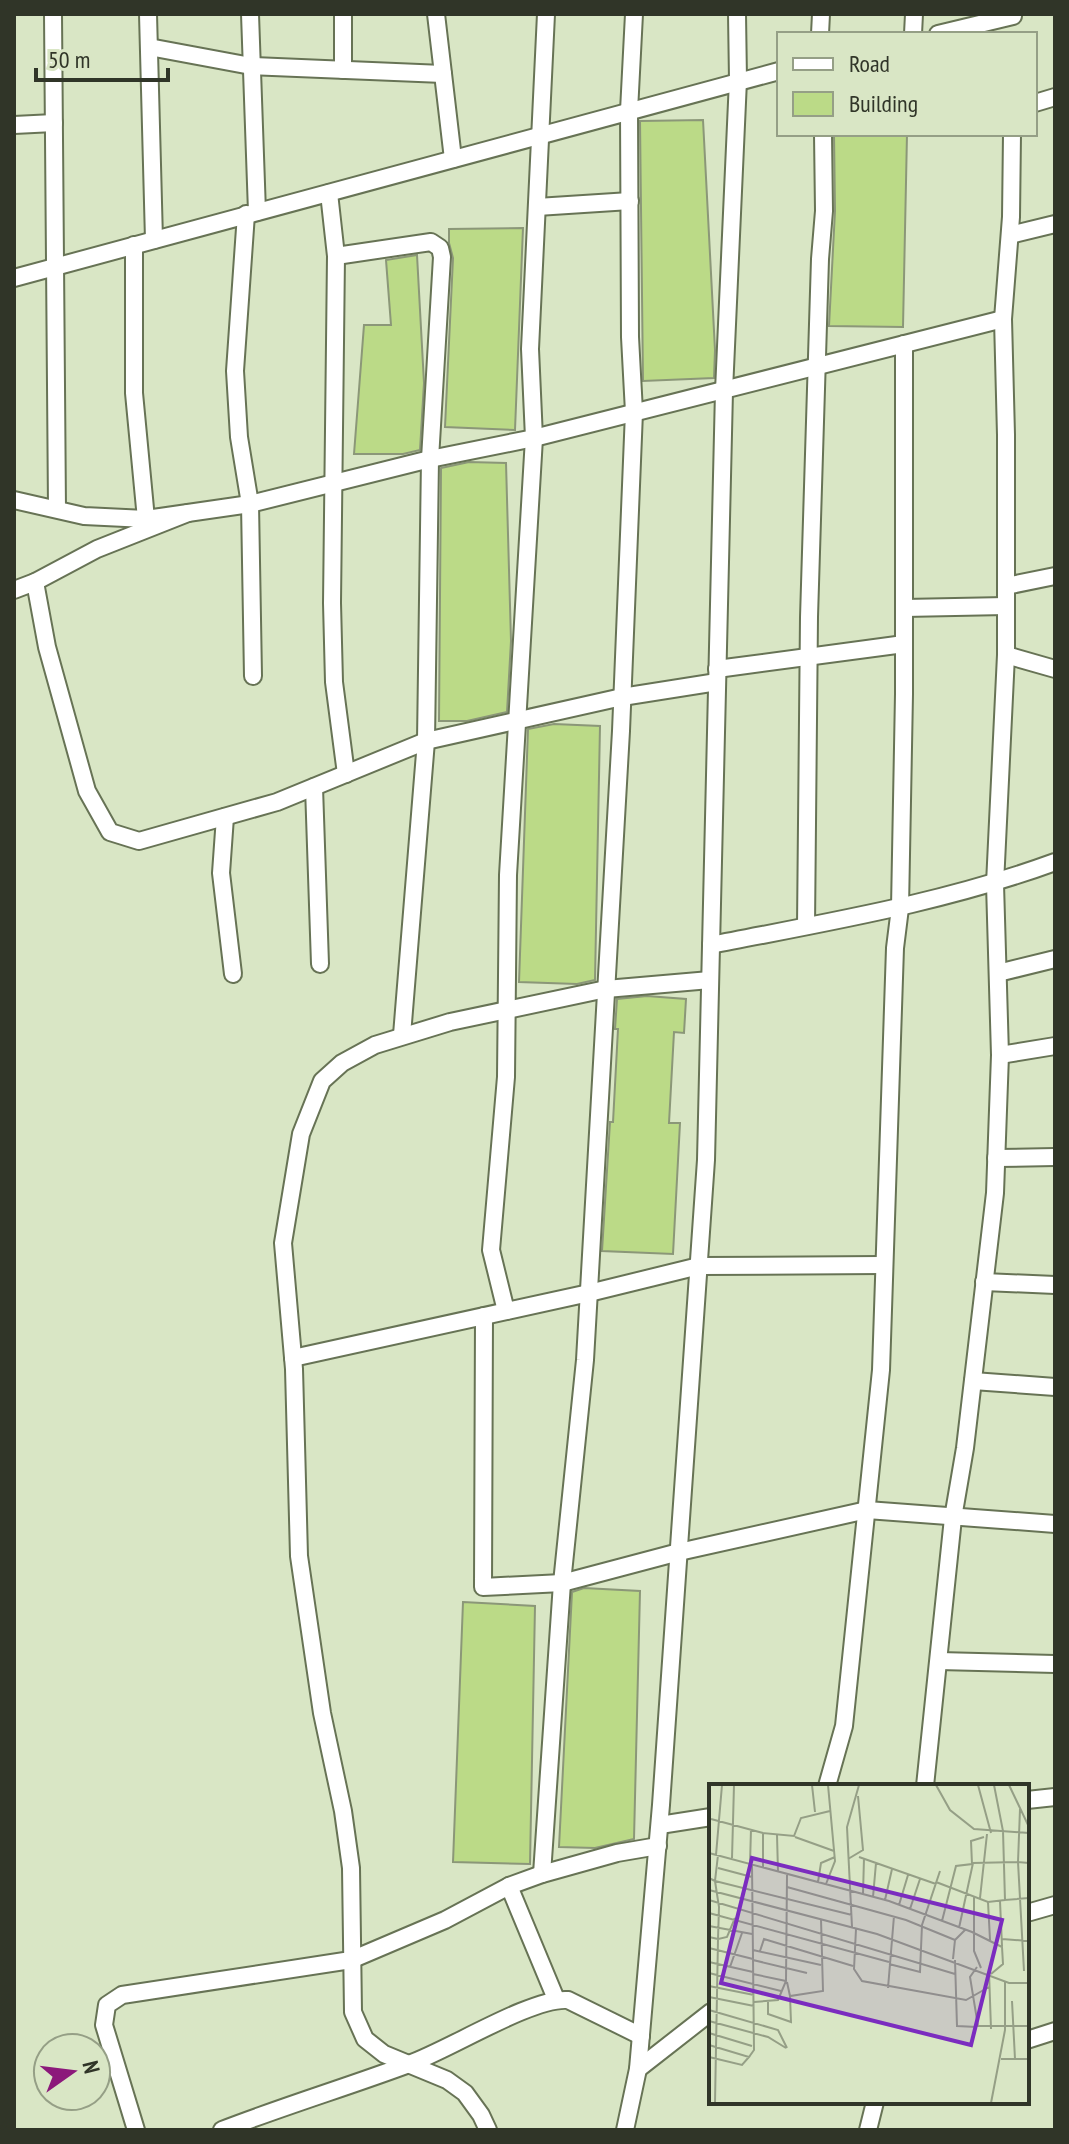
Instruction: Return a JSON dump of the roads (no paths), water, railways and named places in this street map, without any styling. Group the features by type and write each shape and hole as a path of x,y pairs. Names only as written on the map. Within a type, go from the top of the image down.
{"street":[{"path":"53,14 57,509"},
{"path":"148,14 154,240"},
{"path":"250,14 252,213 235,371 239,437 250,504 253,676"},
{"path":"343,14 343,70"},
{"path":"436,14 453,159"},
{"path":"506,1311 491,1250 506,1077 508,875 534,438 530,349 546,14"},
{"path":"542,1874 562,1583 585,1360 622,697 634,412 630,337 629,111 634,14"},
{"path":"625,2130 638,2069 660,1825 706,1160 724,391 738,80 737,14"},
{"path":"946,32 1014,15"},
{"path":"149,47 251,66 443,74"},
{"path":"14,278 777,71"},
{"path":"14,125 54,123"},
{"path":"806,926 808,658 824,211 823,136"},
{"path":"925,1784 953,1518 995,1193 1000,1055 995,884 1006,655 1003,319 1010,235 1012,136"},
{"path":"329,193 336,256 334,682 346,774"},
{"path":"537,207 630,201"},
{"path":"1010,235 1055,224"},
{"path":"336,256 431,242 440,248 442,257 430,459 426,741 402,1035"},
{"path":"134,245 134,393 146,519"},
{"path":"14,500 84,516 146,519 250,504 430,459 534,438 1003,319"},
{"path":"828,1784 844,1726 881,1370 895,948 900,908 904,344"},
{"path":"14,590 97,549 188,513"},
{"path":"1006,586 1055,576"},
{"path":"35,582 47,647 87,791 110,832 139,841 277,802 426,741 717,675 904,644"},
{"path":"904,608 1006,606"},
{"path":"1006,655 1055,669"},
{"path":"314,787 320,964"},
{"path":"225,817 221,873 233,974"},
{"path":"711,945 900,908 995,884 1055,862"},
{"path":"998,973 1055,959"},
{"path":"488,2130 465,2093 447,2080 384,2054 365,2039 353,2012 351,1868 343,1811 322,1713 299,1556 293,1358 283,1243 301,1134 322,1081 342,1063 375,1045 450,1022 606,989 710,980"},
{"path":"1000,1055 1055,1046"},
{"path":"996,1158 1055,1157"},
{"path":"293,1358 699,1266 883,1265"},
{"path":"984,1282 1055,1285"},
{"path":"484,1316 483,1587 562,1583 679,1552 867,1510 1055,1524"},
{"path":"973,1381 1055,1387"},
{"path":"939,1661 1055,1664"},
{"path":"1029,1800 1055,1797"},
{"path":"660,1825 709,1817"},
{"path":"136,2130 104,2025 107,2005 122,1995 351,1960 445,1920 509,1886 617,1853 658,1846"},
{"path":"509,1886 556,1999"},
{"path":"1029,1912 1055,1905"},
{"path":"222,2130 411,2064 556,1999 568,2000 641,2036"},
{"path":"638,2069 709,2014"},
{"path":"1029,2039 1055,2031"},
{"path":"868,2130 874,2104"}]}
